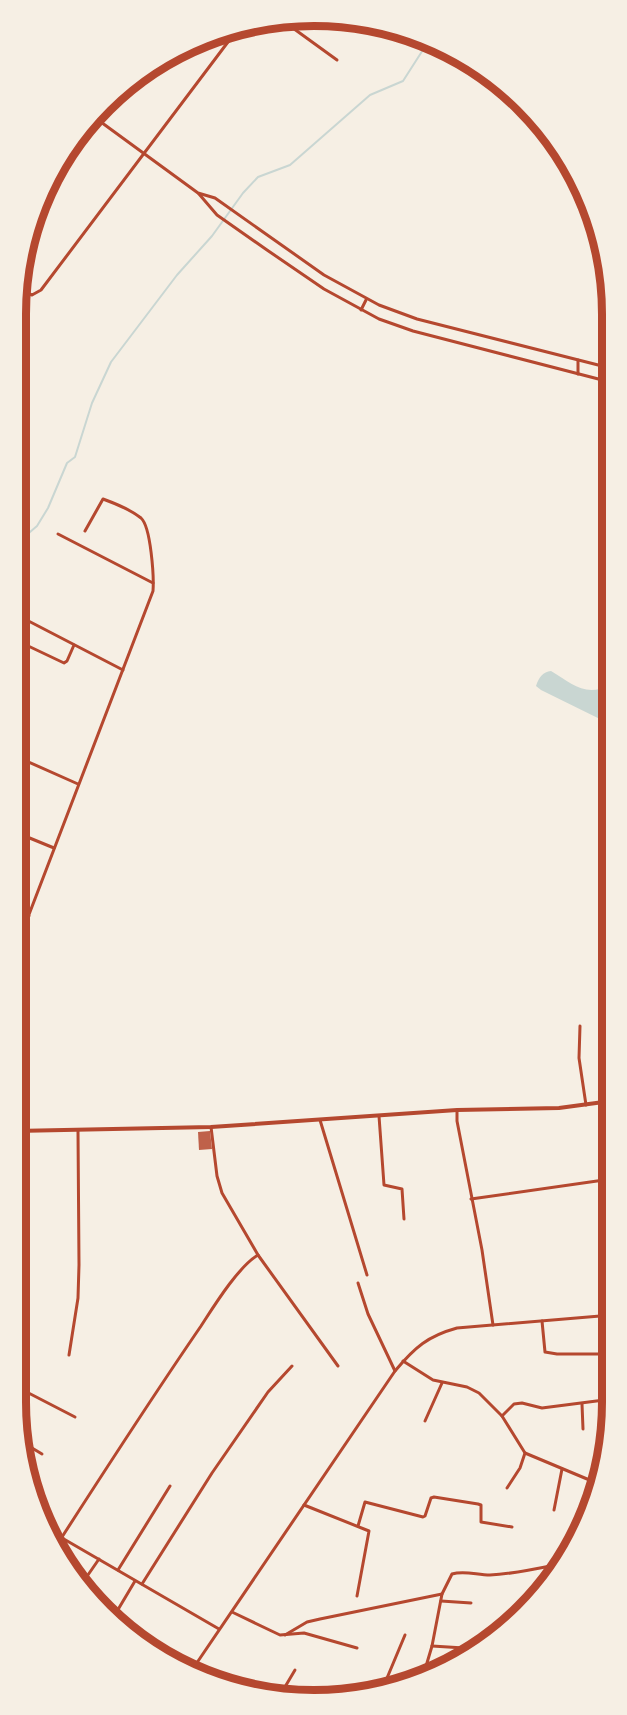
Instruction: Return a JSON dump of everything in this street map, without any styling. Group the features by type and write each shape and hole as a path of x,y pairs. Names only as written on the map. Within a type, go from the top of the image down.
{"street":[{"path":"291,26 337,60"},
{"path":"26,293 37,294 43,288 231,38"},
{"path":"99,122 198,192 215,198 324,275 366,300 417,319 602,366"},
{"path":"198,192 208,206 233,226 324,289 361,310 413,331 602,380"},
{"path":"361,310 366,300"},
{"path":"578,360 578,374"},
{"path":"25,926 149,602 153,583 152,555 145,525 141,518 103,499 85,531"},
{"path":"58,534 153,583"},
{"path":"25,619 123,670"},
{"path":"25,644 64,663 74,645"},
{"path":"25,760 78,784"},
{"path":"25,836 54,848"},
{"path":"25,914 29,916"},
{"path":"580,1026 579,1058 586,1105"},
{"path":"25,1131 211,1127 602,1102"},
{"path":"457,1110 470,1199 482,1250 493,1324"},
{"path":"379,1116 384,1182 386,1186 402,1188 404,1219"},
{"path":"320,1120 366,1275"},
{"path":"211,1127 217,1176 222,1192 258,1255 338,1366"},
{"path":"69,1355 77,1307 79,1265 78,1131"},
{"path":"470,1199 602,1180"},
{"path":"62,1538 150,1401 222,1296 248,1263 258,1255"},
{"path":"358,1283 368,1314 395,1371"},
{"path":"196,1665 395,1371 426,1340 457,1328 602,1316"},
{"path":"542,1322 544,1349 548,1353 602,1354"},
{"path":"403,1361 442,1383 467,1387 479,1393 502,1416 525,1453 590,1481"},
{"path":"142,1584 212,1473 268,1392 292,1366"},
{"path":"425,1421 442,1383"},
{"path":"25,1391 75,1417"},
{"path":"502,1416 514,1404 522,1403 542,1408 602,1401"},
{"path":"582,1404 583,1429"},
{"path":"29,1446 42,1454"},
{"path":"507,1488 520,1468 525,1453"},
{"path":"554,1510 562,1469"},
{"path":"118,1570 170,1486"},
{"path":"358,1526 365,1502 423,1517 431,1498 434,1497 481,1505 481,1522 512,1527"},
{"path":"304,1505 366,1529 370,1534 357,1596"},
{"path":"59,1536 219,1629"},
{"path":"86,1578 99,1559"},
{"path":"426,1667 442,1594 452,1574 458,1572 487,1575 514,1573 550,1566"},
{"path":"117,1611 135,1581"},
{"path":"285,1635 307,1622 442,1594"},
{"path":"441,1601 471,1603"},
{"path":"232,1612 276,1633 285,1635 304,1633 357,1648"},
{"path":"386,1680 405,1635"},
{"path":"432,1646 462,1649"},
{"path":"284,1688 295,1670"}],"shaded area":[{"path":"551,671 586,690 602,688 602,720 536,686 538,680 546,672"}],"building":[{"path":"210,1131 212,1149 199,1150 198,1132"}],"waterway":[{"path":"25,536 37,526 48,508 67,463 75,457 92,403 111,362 177,275 212,236 243,193 258,177 290,165 370,95 403,81 425,47"}]}
